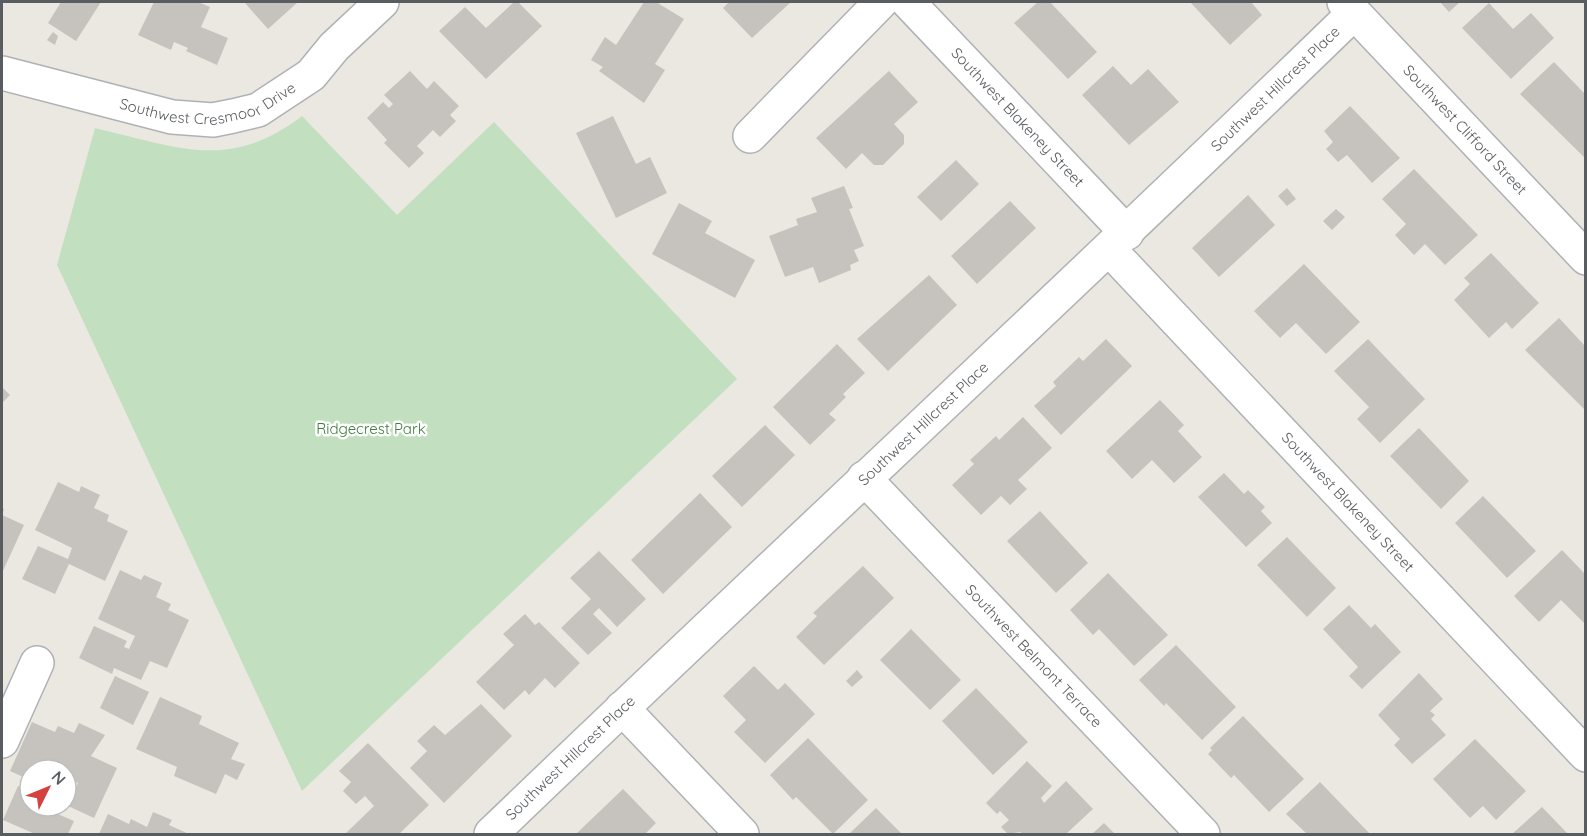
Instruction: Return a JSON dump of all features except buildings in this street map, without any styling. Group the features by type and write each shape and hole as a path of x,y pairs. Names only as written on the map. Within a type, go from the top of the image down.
{"street":[{"name":"Southwest Cresmoor Drive","path":"2,73 172,117 213,120 258,110 311,75 334,47 382,2"},
{"path":"750,136 880,2"},
{"name":"Southwest Blakeney Street","path":"908,2 1118,241 1586,755"},
{"name":"Southwest Hillcrest Place","path":"490,834 864,478 1118,241 1349,7"},
{"name":"Southwest Clifford Street","path":"1349,7 1579,238"},
{"name":"Southwest Belmont Terrace","path":"864,478 1203,834"},
{"path":"2,741 37,663"},
{"path":"622,708 742,834"}],"green space":[{"name":"Ridgecrest Park","path":"302,116 397,215 494,122 737,379 302,791 57,265 95,128 177,147 202,150 226,149 250,144 276,133"}]}
